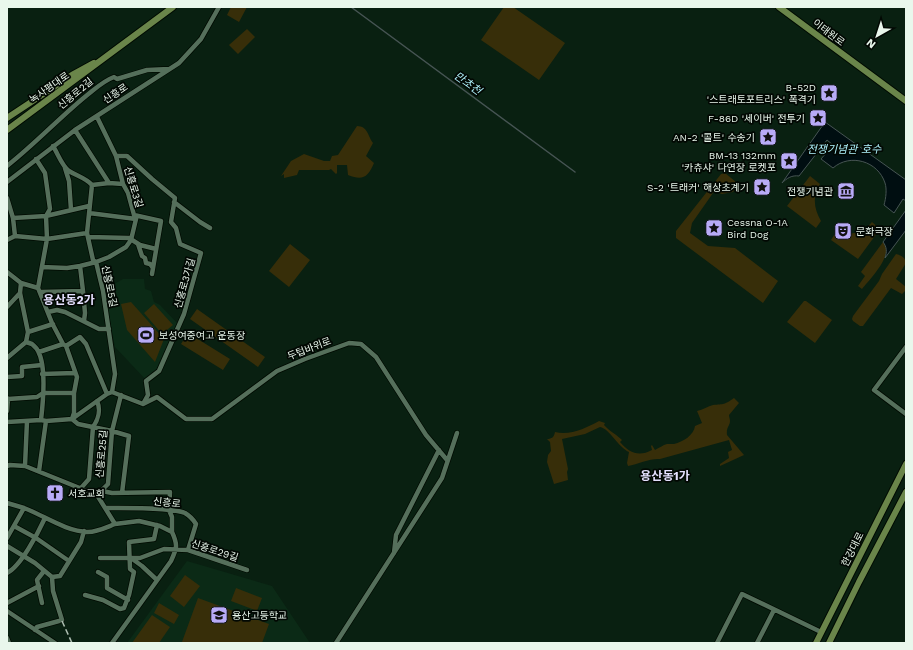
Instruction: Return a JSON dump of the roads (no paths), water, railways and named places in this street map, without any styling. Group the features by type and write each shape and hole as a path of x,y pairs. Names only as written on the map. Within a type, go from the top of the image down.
{"main road":[{"name":"녹사평대로","path":"7,129 76,80 172,7"},
{"name":"이태원로","path":"778,7 906,101"},
{"name":"녹사평대로","path":"7,118 72,75 102,59"},
{"name":"한강대로","path":"816,643 906,464"},
{"path":"829,643 906,492"}],"street":[{"name":"신흥로","path":"7,182 75,130 170,69 191,51 201,39 219,7"},
{"name":"신흥로2길","path":"7,166 24,153 70,109 105,80 114,77 117,79 147,70 170,69"},
{"name":"신흥로3길","path":"97,116 116,156 123,184 128,193 135,217 131,240"},
{"path":"75,130 108,183"},
{"path":"53,146 65,167 69,180 71,210"},
{"path":"89,214 135,217 168,223 170,222 175,198 127,156 116,156"},
{"path":"36,159 45,173 50,209 46,216 47,239 39,290 77,377 74,393 74,413 72,419"},
{"path":"65,167 69,171 84,178 92,185 108,183 123,184"},
{"name":"신흥로5길","path":"92,185 89,206 88,235 93,260 96,262 103,291 115,374 109,393"},
{"path":"7,198 13,218 15,236"},
{"path":"174,202 210,228"},
{"path":"13,218 46,216 89,206"},
{"path":"152,274 161,221"},
{"name":"신흥로3가길","path":"143,404 148,395 146,381 159,371 184,314 201,253 180,244 176,228 170,222"},
{"path":"7,240 15,236 47,239 88,235 129,238 138,244 156,249"},
{"path":"42,267 67,268 96,262 126,247 131,240"},
{"path":"138,244 146,263 150,264 153,268"},
{"path":"80,266 85,313 84,321"},
{"path":"7,272 21,283 39,290 83,291"},
{"path":"7,358 26,342 28,332 20,293 21,283"},
{"path":"7,307 20,293"},
{"path":"48,312 57,310 65,312 99,329 109,330"},
{"path":"28,332 53,324"},
{"path":"39,352 64,345 80,337 86,344 109,393"},
{"path":"26,342 32,344 39,352 42,365 44,421 39,471"},
{"name":"두텁바위로","path":"143,404 157,398 186,419 212,419 277,371 349,343 361,344 376,357 426,435 447,460"},
{"path":"906,347 874,390 906,414"},
{"path":"7,377 22,376 22,367 42,365"},
{"path":"42,374 75,373"},
{"path":"7,411 8,398 37,397 43,393 74,393"},
{"path":"7,422 72,419 109,393 121,395 143,404"},
{"name":"신흥로25길","path":"97,495 108,484 112,431 121,395"},
{"path":"81,488 89,479 93,427 99,412 99,406 96,401"},
{"path":"72,419 78,424 129,436 122,492"},
{"path":"25,466 27,421"},
{"path":"336,643 442,478 457,433"},
{"path":"394,554 396,535 438,450"},
{"path":"7,466 25,466 97,495 115,524"},
{"name":"신흥로25길","path":"102,491 112,493 170,492 169,510"},
{"path":"7,503 24,508 73,530 89,532 104,529 115,524 139,521 157,525 172,532"},
{"path":"7,538 24,508"},
{"name":"신흥로","path":"105,508 169,510 184,513 193,518 196,524 188,550"},
{"path":"112,643 171,561 176,549 176,541 172,532 172,517 169,510"},
{"path":"7,573 15,569 36,538 45,518"},
{"path":"86,595 103,600 120,609 124,608 127,603 134,572 130,569 129,542 154,539 157,525"},
{"path":"14,526 36,538 69,561"},
{"path":"7,546 35,563 52,577 60,576 81,542 84,531"},
{"name":"신흥로29길","path":"100,558 140,558 164,549 176,549 188,550 247,570"},
{"path":"130,557 157,580"},
{"path":"42,603 38,580 44,571"},
{"path":"98,572 107,577 107,588 127,603 134,612"},
{"path":"35,630 37,627 60,620 53,591 52,577"},
{"path":"7,603 39,586"},
{"path":"717,643 742,594 821,632"},
{"path":"757,643 774,610"},
{"path":"7,611 55,643"},
{"path":"7,638 10,643"}],"water":[{"name":"전쟁기념관 호수","path":"825,122 906,180 906,201 903,199 894,213 884,205 886,185 876,169 863,162 855,160 840,163 833,168 821,159 833,145 827,140 799,176 790,177 782,183"},
{"path":"906,210 906,230 885,258 886,250 883,242"}],"waterway":[{"name":"만초천","path":"351,7 575,172"}],"railway":[{"path":"62,621 72,643"}],"place":[{"name":"B-52D '스트래토포트리스' 폭격기","path":"829,93"},
{"name":"F-86D '세이버' 전투기","path":"818,118"},
{"name":"AN-2 '콜트' 수송기","path":"768,137"},
{"name":"BM-13 132mm '카츄샤' 다연장 로켓포","path":"789,161"},
{"name":"S-2 '트래커' 해상초계기","path":"762,187"},
{"name":"전쟁기념관","path":"846,191"},
{"name":"Cessna O-1A Bird Dog","path":"714,228"},
{"name":"문화극장","path":"843,231"},
{"name":"보성여중여고 운동장","path":"146,335"},
{"name":"서호교회","path":"55,493"},
{"name":"용산고등학교","path":"219,615"}],"district":[{"name":"용산동2가","path":"69,300"},
{"name":"용산동1가","path":"665,476"}]}
